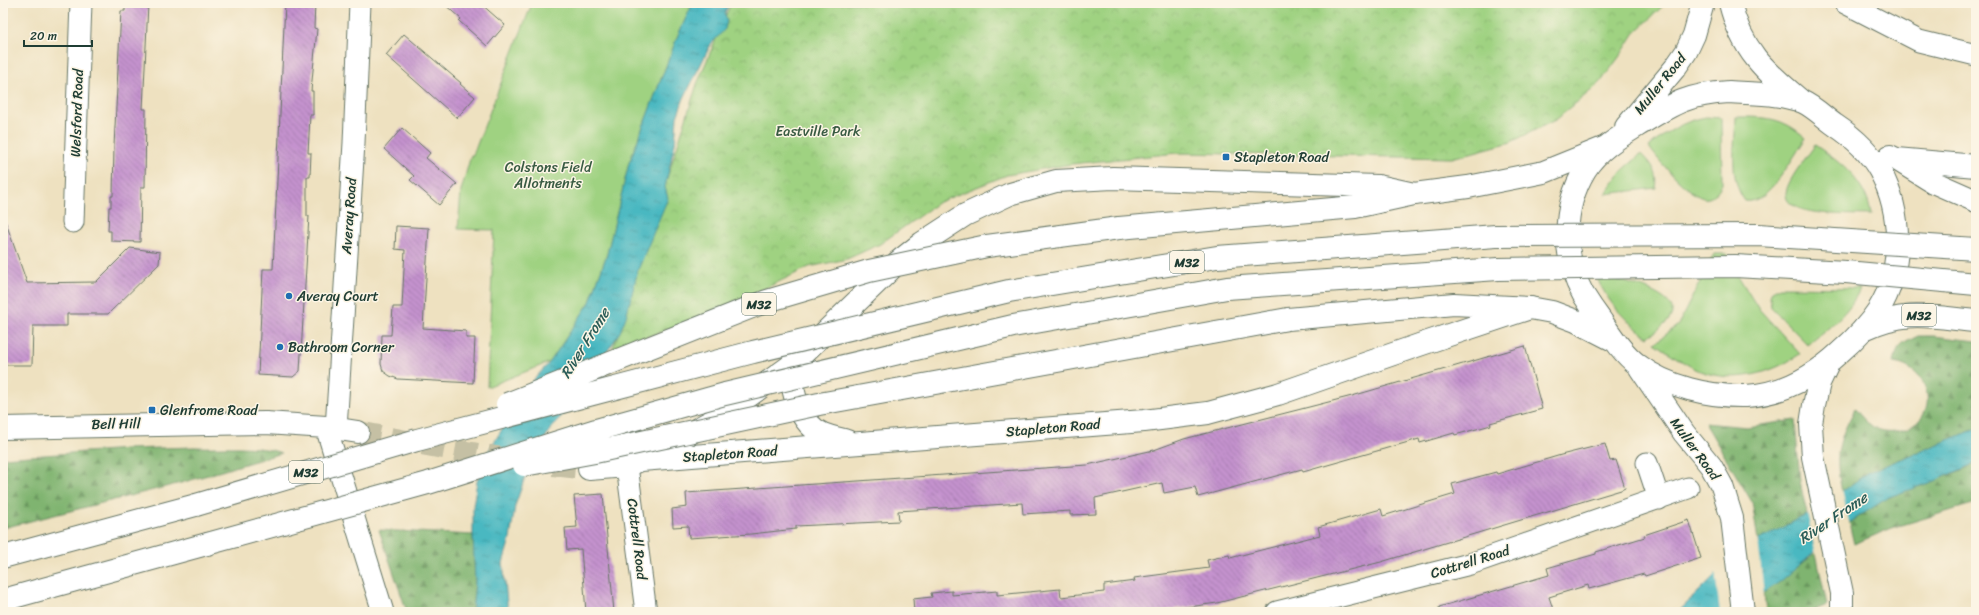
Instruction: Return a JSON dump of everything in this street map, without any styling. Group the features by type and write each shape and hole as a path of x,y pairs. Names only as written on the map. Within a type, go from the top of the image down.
{"main road":[{"name":"Muller Road","path":"1611,143 1675,68 1686,52 1694,35 1702,3"},
{"path":"1730,3 1737,27 1750,51 1767,73 1804,103 1854,138 1896,159 1933,182 1976,201"},
{"path":"634,463 721,416 789,367 898,262 922,243 965,215 1010,194 1056,181 1113,178 1378,186 1414,194 1468,187 1544,172 1611,143 1681,100 1698,95 1729,92 1768,95 1804,103"},
{"path":"1611,143 1586,168 1574,190 1567,223 1567,242 1573,269 1583,293 1615,342 1638,364 1681,386 1707,393 1745,396 1770,393 1797,384 1830,362 1864,330 1880,308 1889,286 1896,255 1897,228 1894,208 1879,169 1854,138"},
{"path":"1896,159 1976,166"},
{"name":"M32","path":"417,440 767,301 869,271 987,246 1119,228 1355,207 1414,194"},
{"name":"M32","path":"3,558 196,505 417,440 754,352 1009,292 1217,257 1496,236 1758,235 1976,249"},
{"name":"M32","path":"3,600 428,482 596,430 733,392 1013,326 1227,288 1498,270 1735,266 1846,272 1976,284"},
{"name":"M32","path":"428,482 595,452 819,404 1288,319 1454,304 1530,308"},
{"name":"Stapleton Road","path":"588,469 634,463 1144,421 1208,413 1278,394 1530,308 1552,312 1576,321 1615,342"},
{"name":"M32","path":"1864,330 1882,321 1913,315 1976,321"},
{"path":"1830,362 1818,384 1811,424 1816,479 1844,606"},
{"name":"Muller Road","path":"1638,364 1684,433 1716,474 1726,500 1735,541 1743,612"},
{"path":"789,367 793,390 802,414 811,425 822,434 856,444"},
{"name":"Bell Hill","path":"3,428 266,423 331,428"},
{"path":"331,428 358,432"}],"street":[{"name":"Welsford Road","path":"73,222 81,3"},
{"name":"Averay Road","path":"331,428 354,143 360,3"},
{"path":"1845,3 1920,41 1976,55"},
{"path":"331,428 383,612"},
{"name":"Cottrell Road","path":"634,463 646,612"},
{"path":"1648,463 1659,499"},
{"name":"Cottrell Road","path":"1277,612 1470,564 1688,488"}],"green space":[{"name":"Colstons Field Allotments","path":"530,3 693,3 678,35 629,163 607,254 590,302 550,362 487,387 494,230 458,229 461,191 471,155 473,155 531,6"},
{"name":"Eastville Park","path":"731,3 1666,3 1634,34 1600,83 1557,119 1511,142 1452,158 1177,153 1072,164 1007,175 939,202 880,244 847,259 809,267 709,316 613,348 697,84"},
{"path":"1706,117 1721,118 1722,184 1711,197 1702,198 1694,194 1676,179 1649,147 1683,124"},
{"path":"1736,117 1765,118 1781,122 1806,138 1780,178 1763,196 1754,200 1745,201 1736,182 1734,172 1734,150"},
{"path":"1815,145 1843,166 1851,174 1858,183 1869,203 1871,215 1809,211 1797,208 1789,202 1786,195 1789,183"},
{"path":"1641,154 1654,170 1657,182 1656,188 1605,194 1622,171"},
{"path":"1714,254 1727,254 1758,308 1800,354 1765,372 1739,377 1726,377 1700,371 1683,362 1655,343 1678,325"},
{"path":"1596,276 1615,279 1642,287 1654,293 1664,299 1671,306 1671,317 1648,337 1631,324 1611,303"},
{"path":"1780,287 1860,288 1851,305 1845,312 1808,345 1771,307 1770,296 1772,291"},
{"path":"1918,336 1933,336 1976,341 1976,429 1869,472 1842,492 1838,468 1839,449 1844,431 1855,409 1874,428 1880,430 1896,431 1911,427 1921,419 1926,408 1927,397 1924,386 1918,375 1907,367 1894,363 1897,352 1901,346"},
{"path":"1795,420 1800,482 1807,514 1758,541 1752,502 1705,423 1747,427"},
{"path":"250,447 282,453 181,483 3,528 3,458 126,449"},
{"path":"1976,463 1976,503 1892,528 1854,544 1849,523 1874,506 1901,492 1955,473"},
{"path":"379,530 473,535 475,582 472,612 407,612"},
{"path":"1816,553 1827,605 1810,612 1766,612 1764,593"}],"water":[{"name":"River Frome","path":"693,3 729,3 725,13 727,21 725,29 711,44 684,98 677,117 675,143 665,187 668,198 638,270 626,317 620,332 582,390 548,433 526,474 515,506 510,539 503,563 508,612 472,612 475,582 473,506 477,481 484,458 501,431 512,407 526,388 550,362 590,302 607,254 629,163 678,35"},
{"name":"River Frome","path":"1976,429 1976,463 1937,480 1889,497 1849,523 1781,581 1736,612 1678,612 1727,563 1751,544 1814,511 1869,472"}],"pier":[{"path":"1842,490 1850,526 1816,555 1807,512"},
{"path":"1758,539 1764,595 1740,612 1720,612 1715,571 1750,543"}],"building":[{"path":"125,3 148,4 143,109 146,109 145,187 141,187 140,242 111,241 111,231 108,231 109,207 111,207 111,196 113,196 121,11 125,11"},
{"path":"285,3 315,3 314,28 317,29 311,91 313,91 313,115 310,115 308,153 311,153 310,177 307,177 307,216 309,216 300,371 293,377 258,375 263,269 273,269"},
{"path":"443,3 480,3 505,25 487,46 459,21 461,19"},
{"path":"404,34 475,97 457,118 386,55"},
{"path":"402,128 430,153 426,158 457,184 439,205 410,180 414,176 384,149"},
{"path":"3,223 6,223 27,283 96,282 130,248 160,252 159,264 108,314 67,314 67,326 33,326 32,365 3,365"},
{"path":"396,226 429,228 423,328 466,331 466,338 475,338 473,383 398,379 383,371 381,364 382,335 391,335 393,307 402,307 405,250 395,249"},
{"path":"1525,346 1542,409 1490,423 1491,425 1455,435 1454,433 1420,443 1419,439 1303,472 1302,469 1198,497 1195,487 1164,493 1162,483 1095,498 1096,514 1070,515 1070,511 1023,514 1022,503 898,511 899,521 796,526 796,529 751,534 689,538 688,526 673,527 672,509 687,507 686,493 1087,465 1154,450 1184,439 1352,396"},
{"path":"1605,444 1610,461 1616,460 1625,488 1621,490 1381,562 1217,603 1153,612 914,612 913,599 932,597 931,593 952,591 952,595 997,591 997,595 1060,589 1061,597 1104,592 1104,585 1135,581 1134,578 1209,568 1207,560 1229,555 1230,558 1320,535 1318,527 1381,509 1383,516 1455,494 1452,484 1496,472 1497,474"},
{"path":"603,494 614,612 586,612 581,549 567,550 565,528 577,527 574,496"},
{"path":"1689,520 1701,558 1645,576 1644,574 1589,589 1588,585 1549,597 1554,612 1440,612 1439,607 1549,575 1547,568 1596,554 1596,552 1645,537 1644,535"}],"tunnel":[{"path":"358,432 502,458 589,469"}],"place":[{"name":"Stapleton Road","path":"1226,157"},
{"name":"Averay Court","path":"289,296"},
{"name":"Bathroom Corner","path":"280,347"},
{"name":"Glenfrome Road","path":"152,410"}]}
